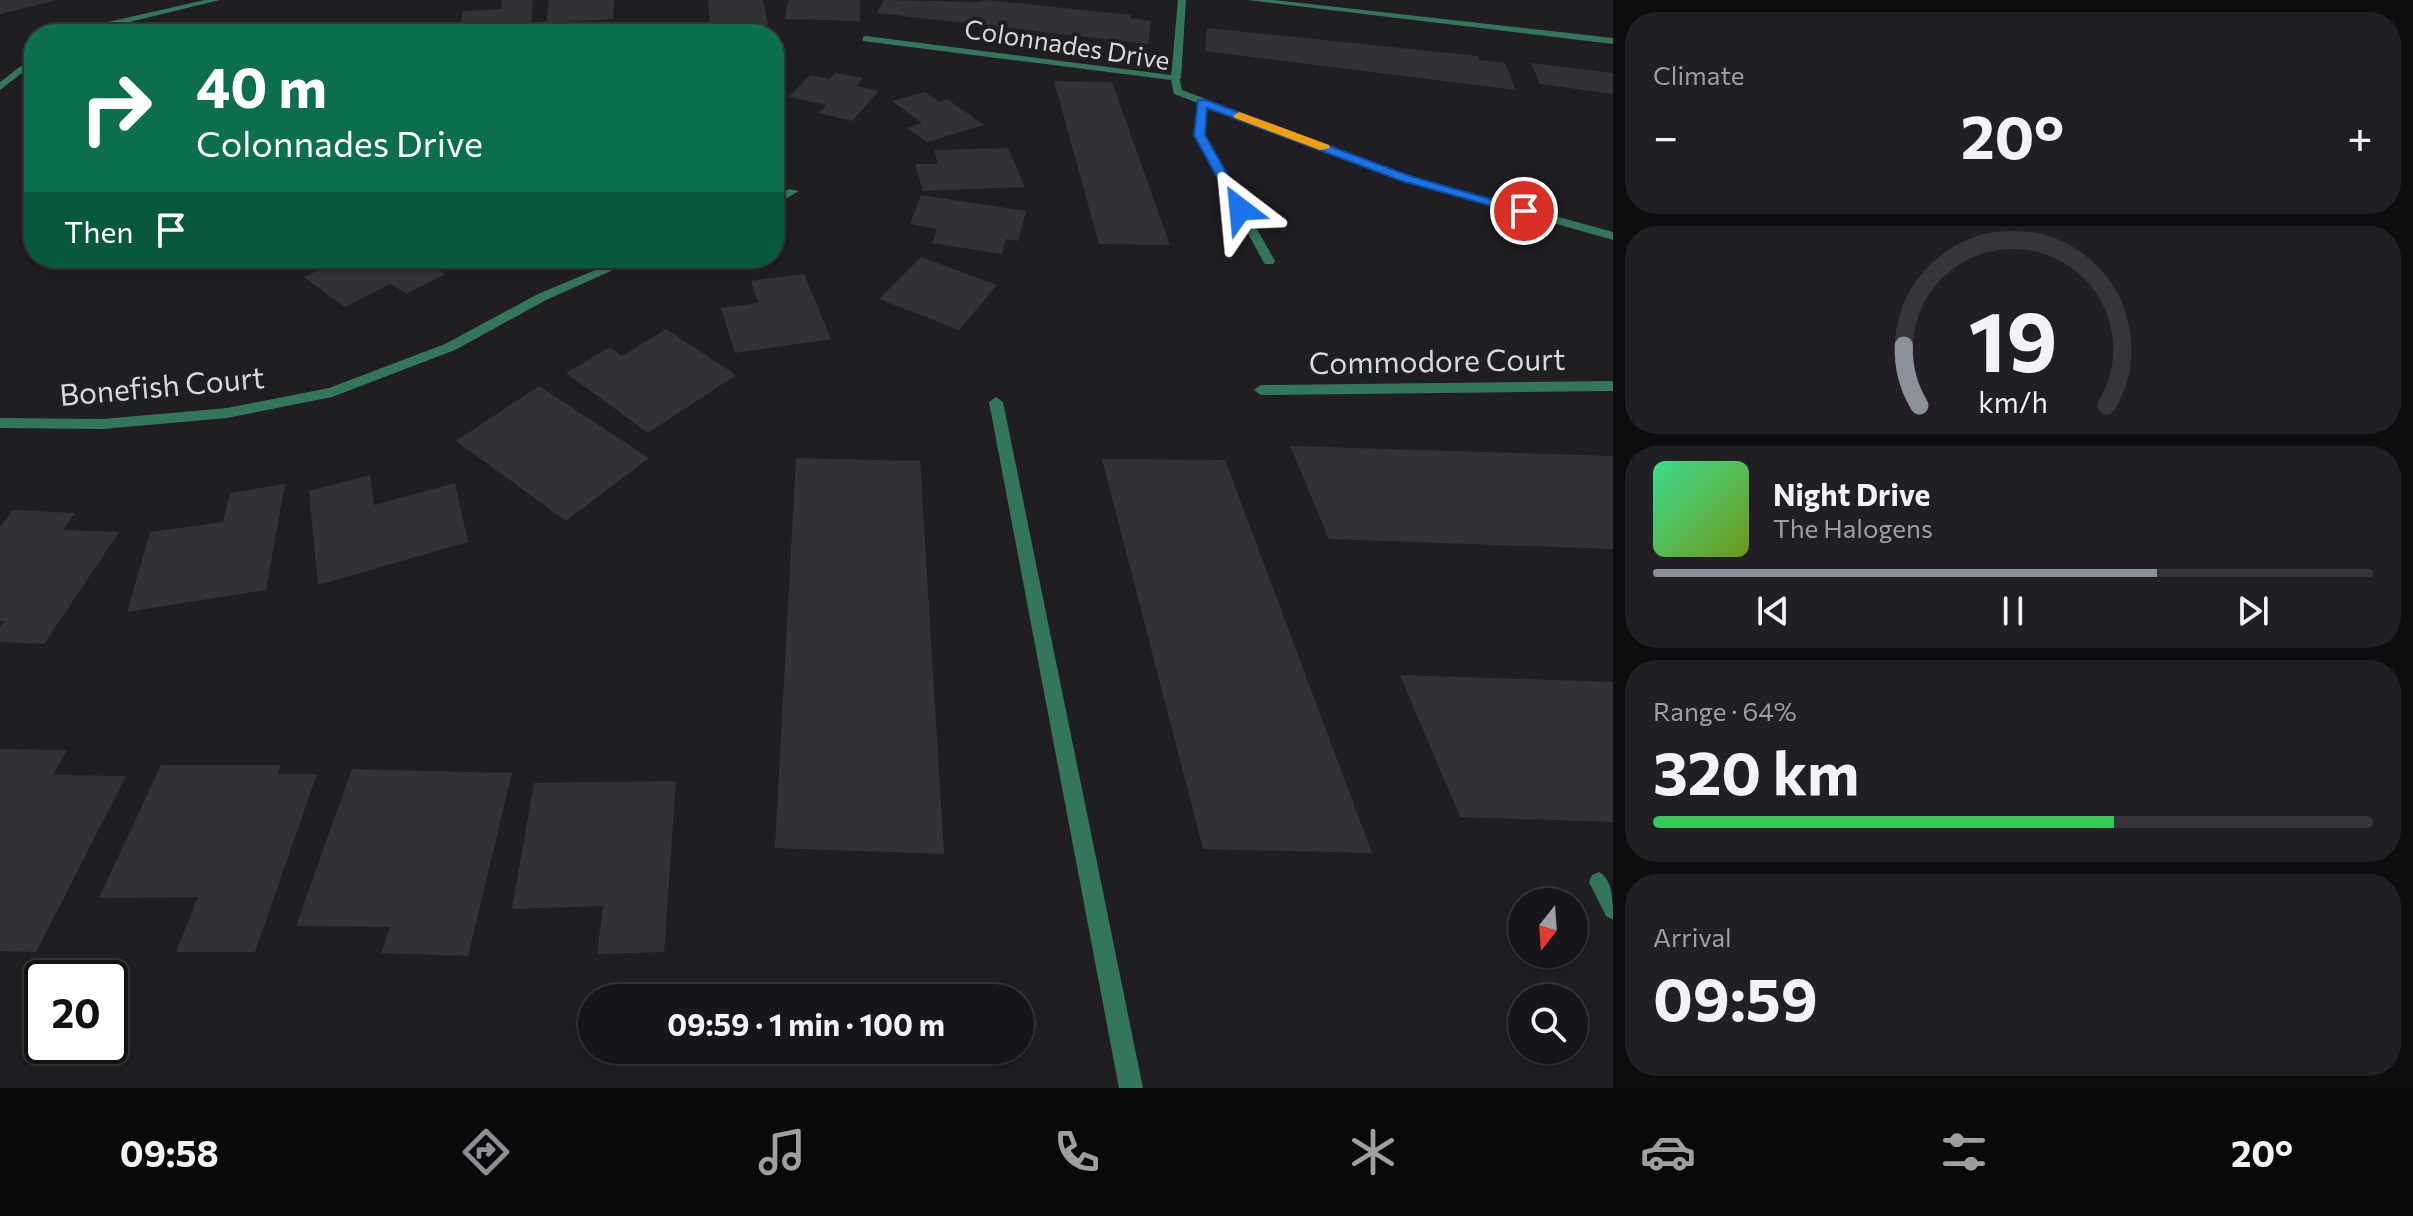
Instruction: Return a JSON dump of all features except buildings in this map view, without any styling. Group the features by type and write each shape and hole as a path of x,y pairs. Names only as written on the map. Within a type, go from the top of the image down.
{"street":[{"path":"111,24 216,0"},
{"path":"1176,78 1182,0"},
{"path":"1252,0 1613,41"},
{"name":"Colonnades Drive","path":"866,39 1176,78 1177,92 1406,178 1613,236"},
{"path":"0,87 24,67"},
{"path":"1202,102 1199,135 1269,261"},
{"path":"784,197 793,191"},
{"name":"Bonefish Court","path":"0,423 103,424 227,413 332,392 450,347 542,297 610,268"},
{"name":"Commodore Court","path":"1261,390 1613,386"},
{"path":"996,402 1131,1088"},
{"path":"1599,882 1613,909"}],"slow traffic":[{"path":"1239,116 1324,148"}],"route":[{"path":"1240,209 1199,135 1202,102 1406,178 1524,211"}]}
